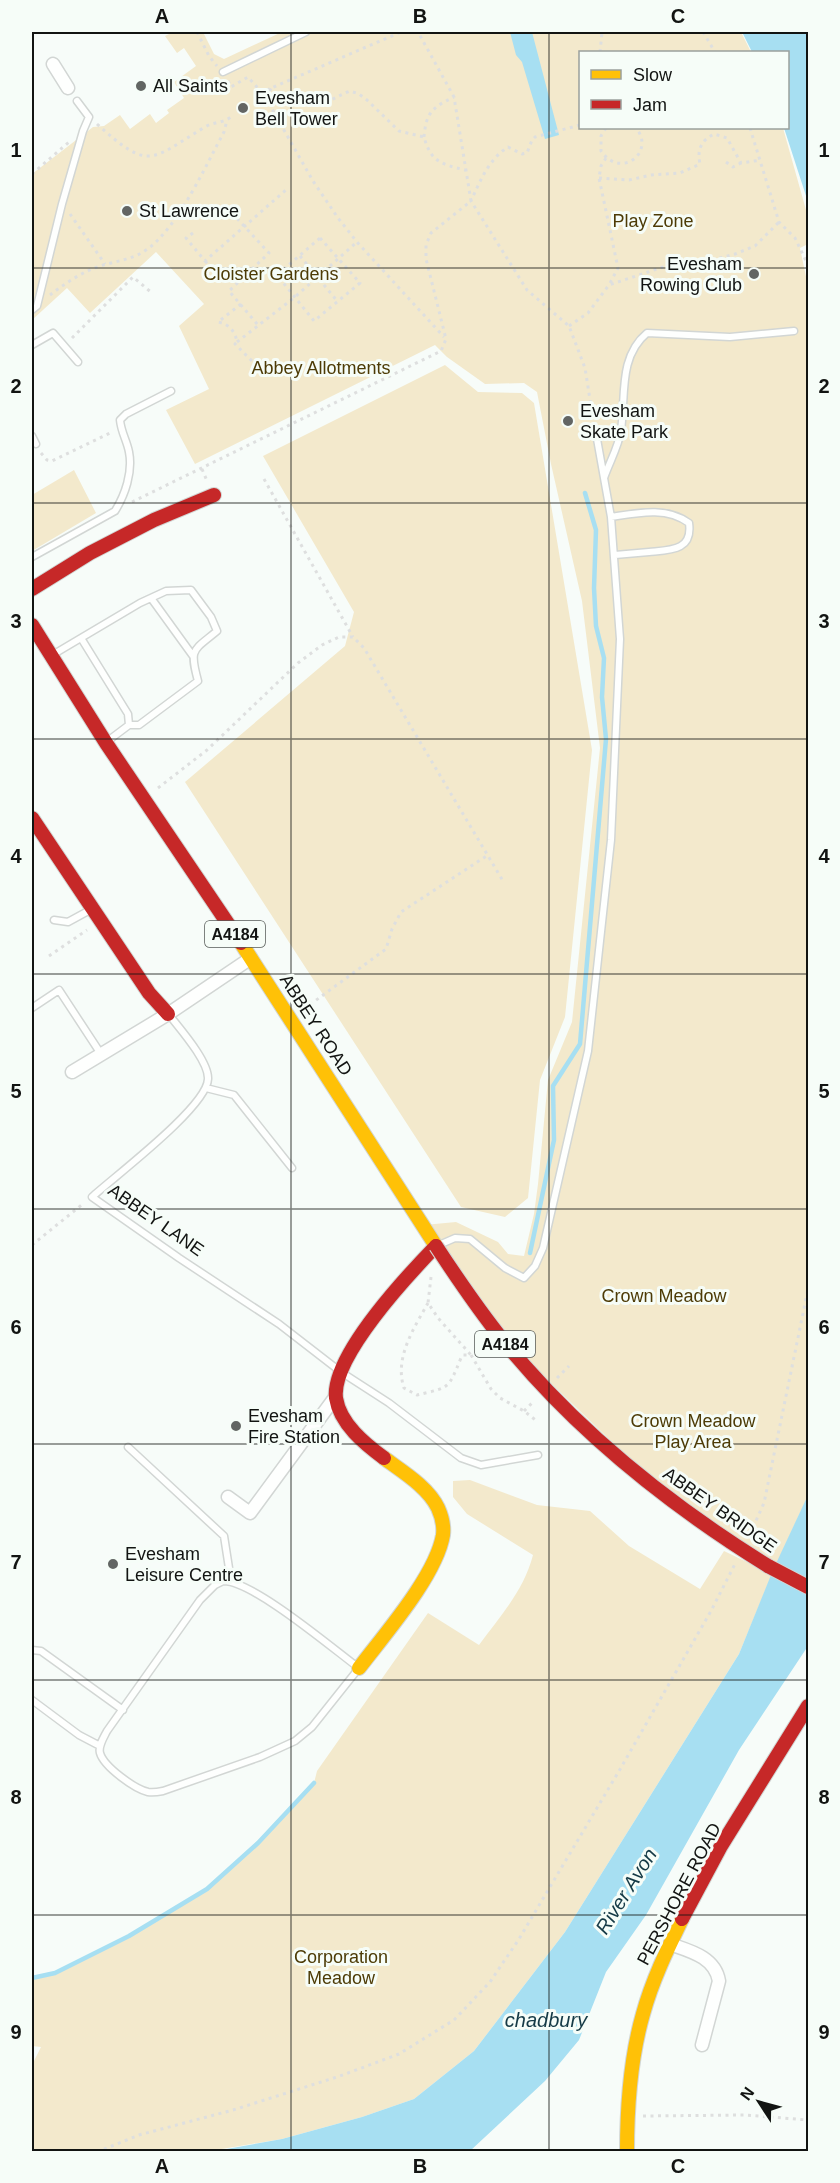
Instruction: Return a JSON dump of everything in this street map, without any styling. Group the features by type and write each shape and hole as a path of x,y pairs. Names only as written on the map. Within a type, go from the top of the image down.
{"main road":[{"path":"32,589 99,548 154,520 214,495"},
{"name":"ABBEY ROAD","path":"32,625 106,743 145,798 290,1018 453,1274 514,1356 588,1432"},
{"path":"33,823 149,993 168,1014"},
{"path":"359,1668 435,1559 443,1536 442,1515 431,1496 355,1434 336,1396 341,1372 364,1332 398,1286 436,1246"},
{"name":"ABBEY BRIDGE","path":"588,1432 668,1499 736,1548 808,1587"},
{"name":"PERSHORE ROAD","path":"627,2151 627,2116 634,2050 649,1995 670,1944 711,1867 808,1706"}],"street":[{"path":"53,64 68,88"},
{"path":"72,1072 168,1014 251,958"},
{"path":"228,1497 250,1513 336,1396"},
{"path":"670,1944 696,1953 711,1964 717,1972 719,1982 702,2045"}],"lane":[{"path":"223,72 306,32"},
{"path":"34,308 83,131 90,117 77,101"},
{"path":"603,479 621,432 625,380 630,355 638,341 647,333 730,337 794,331"},
{"path":"32,345 53,333 78,362"},
{"path":"32,557 115,511 123,498 129,475 130,452 120,420 126,414 171,391"},
{"path":"32,436 36,444"},
{"path":"436,1246 455,1238 470,1239 505,1268 524,1278 535,1266 543,1248 588,1051 610,852 620,639 611,517 597,440"},
{"path":"611,517 666,513 689,523 690,532 686,542 669,551 615,555"},
{"path":"51,656 151,598 166,591 191,590 211,617 217,631 196,647 193,656"},
{"path":"106,743 129,725 138,725 198,681 193,656 151,598"},
{"path":"81,638 128,714 129,725"},
{"path":"54,920 68,922 97,914"},
{"path":"32,1008 59,990 101,1054"},
{"path":"168,1014 200,1057 209,1077 206,1088 234,1095 292,1168"},
{"name":"ABBEY LANE","path":"206,1088 184,1116 92,1197 279,1324 341,1372 389,1403 461,1458 482,1465 538,1455"},
{"path":"128,1447 224,1536 231,1581"},
{"path":"223,1581 231,1581 251,1590 290,1616 359,1668 312,1727 295,1741 260,1757 163,1791 151,1792 129,1782 105,1761 100,1754 100,1746 107,1731 200,1600 223,1581"},
{"path":"32,1650 41,1651 123,1710"},
{"path":"32,1700 79,1735 100,1746"}],"path":[{"path":"197,32 209,56 223,72 231,87 248,77 264,95 313,181 357,242 446,339"},
{"path":"256,100 269,89 401,32"},
{"path":"418,32 454,97 471,201 527,290 568,326 585,368 597,440"},
{"path":"600,51 602,32"},
{"path":"703,32 714,51"},
{"path":"269,89 304,105 315,105 350,91 367,100 399,131 424,137"},
{"path":"454,97 432,109 424,137 427,147 438,162 465,170"},
{"path":"34,308 70,279 105,264 123,262 149,248 167,229 224,132 229,118 209,124 162,154 149,157 140,155 115,140 90,117"},
{"path":"115,511 441,351 446,339 426,259 426,245 430,233 471,201 484,174 500,152 508,147 522,154 527,153 532,140 538,136 579,125"},
{"path":"605,129 600,143 601,151 606,158 620,164 634,159 642,146 642,138 637,129"},
{"path":"750,129 779,222 795,238 808,265"},
{"path":"32,174 83,131"},
{"path":"599,178 629,180 651,175 680,174 700,164 698,153 700,147 704,139 714,134 727,138 741,163"},
{"path":"568,326 588,313 609,285 618,268 599,178 601,166 606,158"},
{"path":"726,162 733,167 741,163 761,160"},
{"path":"205,261 286,189"},
{"path":"62,204 105,264"},
{"path":"232,213 269,253 229,291 258,325"},
{"path":"609,285 678,262 713,260 735,255 755,246 779,222"},
{"path":"193,233 186,238 220,278"},
{"path":"320,237 360,283 314,321 277,275 300,256 320,237"},
{"path":"237,342 295,297 357,242"},
{"path":"300,256 338,302"},
{"path":"64,346 133,277 152,293"},
{"path":"241,304 218,321 226,323 235,334 237,342 235,344 256,365"},
{"path":"36,444 43,456 52,461 121,429"},
{"path":"264,479 353,637 364,648 503,881"},
{"path":"145,798 207,750 277,682 314,651 339,637 353,637"},
{"path":"290,1018 386,949 392,929 401,912 488,855"},
{"path":"49,956 97,914"},
{"path":"32,1245 92,1197"},
{"path":"436,1246 428,1303 407,1340 402,1362 404,1388 417,1395 441,1390 450,1384 461,1358 464,1355 471,1355"},
{"path":"746,1541 764,1503 808,1289"},
{"path":"428,1303 438,1318 471,1355 491,1389 500,1398 524,1411 538,1422"},
{"path":"97,2151 139,2135 233,2110 340,2076 399,2054 454,2020 490,1982 519,1939 711,1611 738,1557"},
{"path":"627,2116 745,2115 808,2120 808,2118"}],"green space":[{"path":"173,32 203,32 214,54 224,59 282,32 741,32 750,51 579,51 579,129 783,129 808,217 808,244 800,248 808,286 808,1488 806,1500 776,1565 683,1510 507,1341 424,1225 456,1222 498,1242 508,1254 524,1256 534,1214 548,1080 572,1022 600,748 582,601 537,392 524,383 485,384 447,357 435,345 195,464 166,410 209,389 179,326 204,304 156,252 90,313 67,288 32,320 32,174 93,127 104,126 120,115 130,129 150,114 156,123 169,113 167,110 184,98 174,82 196,66 184,48 177,53 165,36"},
{"path":"445,365 478,392 522,393 534,403 592,750 565,1017 540,1080 528,1198 505,1217 461,1207 185,782 345,646 354,612 263,456"},
{"path":"74,470 96,513 32,551 32,495"},
{"name":"Corporation Meadow","path":"470,1480 537,1505 590,1511 629,1546 700,1589 724,1551 772,1574 739,1654 565,1932 474,2051 414,2099 362,2117 282,2139 210,2151 32,2151 32,2061 41,2047 32,2046 32,1978 55,1973 129,1936 207,1889 258,1843 314,1783 317,1771 428,1613 479,1645 510,1603 524,1580 533,1555 467,1514 453,1497 453,1481"}],"water":[{"path":"510,32 532,32 559,135 545,139 522,62 516,55"},
{"path":"742,32 808,32 808,202 784,129 789,129 789,51 752,51"},
{"name":"chadbury","path":"808,1495 808,1646 739,1750 646,1915 606,1972 579,2040 545,2081 470,2151 210,2152 282,2139 362,2117 414,2099 474,2051 565,1932 739,1654 773,1570"}],"waterway":[{"path":"530,1253 554,1140 553,1086 580,1044 606,739 602,697 604,658 596,626 594,588 596,530 585,493"},
{"path":"32,1978 55,1973 129,1936 207,1889 258,1843 314,1783"}],"traffic: slow":[{"path":"241,943 436,1246"},
{"path":"359,1668 420,1586 438,1551 443,1535 442,1518 434,1500 414,1480 384,1458"},
{"path":"627,2152 630,2082 639,2031 655,1978 682,1919"}],"traffic: jam":[{"path":"32,589 90,553 154,520 214,495"},
{"path":"32,625 106,743 241,943"},
{"path":"32,818 149,993 168,1014"},
{"path":"384,1458 348,1425 338,1407 336,1398 338,1381 358,1340 391,1296 436,1246"},
{"path":"436,1246 502,1339 531,1373 592,1435 659,1491 768,1566"},
{"path":"768,1566 808,1587"},
{"path":"682,1919 721,1846 808,1706"}],"place":[{"name":"All Saints","path":"141,86"},
{"name":"Evesham Bell Tower","path":"243,108"},
{"name":"St Lawrence","path":"127,211"},
{"name":"Evesham Rowing Club","path":"754,274"},
{"name":"Evesham Skate Park","path":"568,421"},
{"name":"Evesham Fire Station","path":"236,1426"},
{"name":"Evesham Leisure Centre","path":"113,1564"}],"park label":[{"name":"Play Zone","path":"653,221"},
{"name":"Cloister Gardens","path":"271,274"},
{"name":"Abbey Allotments","path":"321,368"},
{"name":"Crown Meadow","path":"664,1296"},
{"name":"Crown Meadow Play Area","path":"693,1431"}],"water label":[{"name":"River Avon","path":"626,1891"}]}
